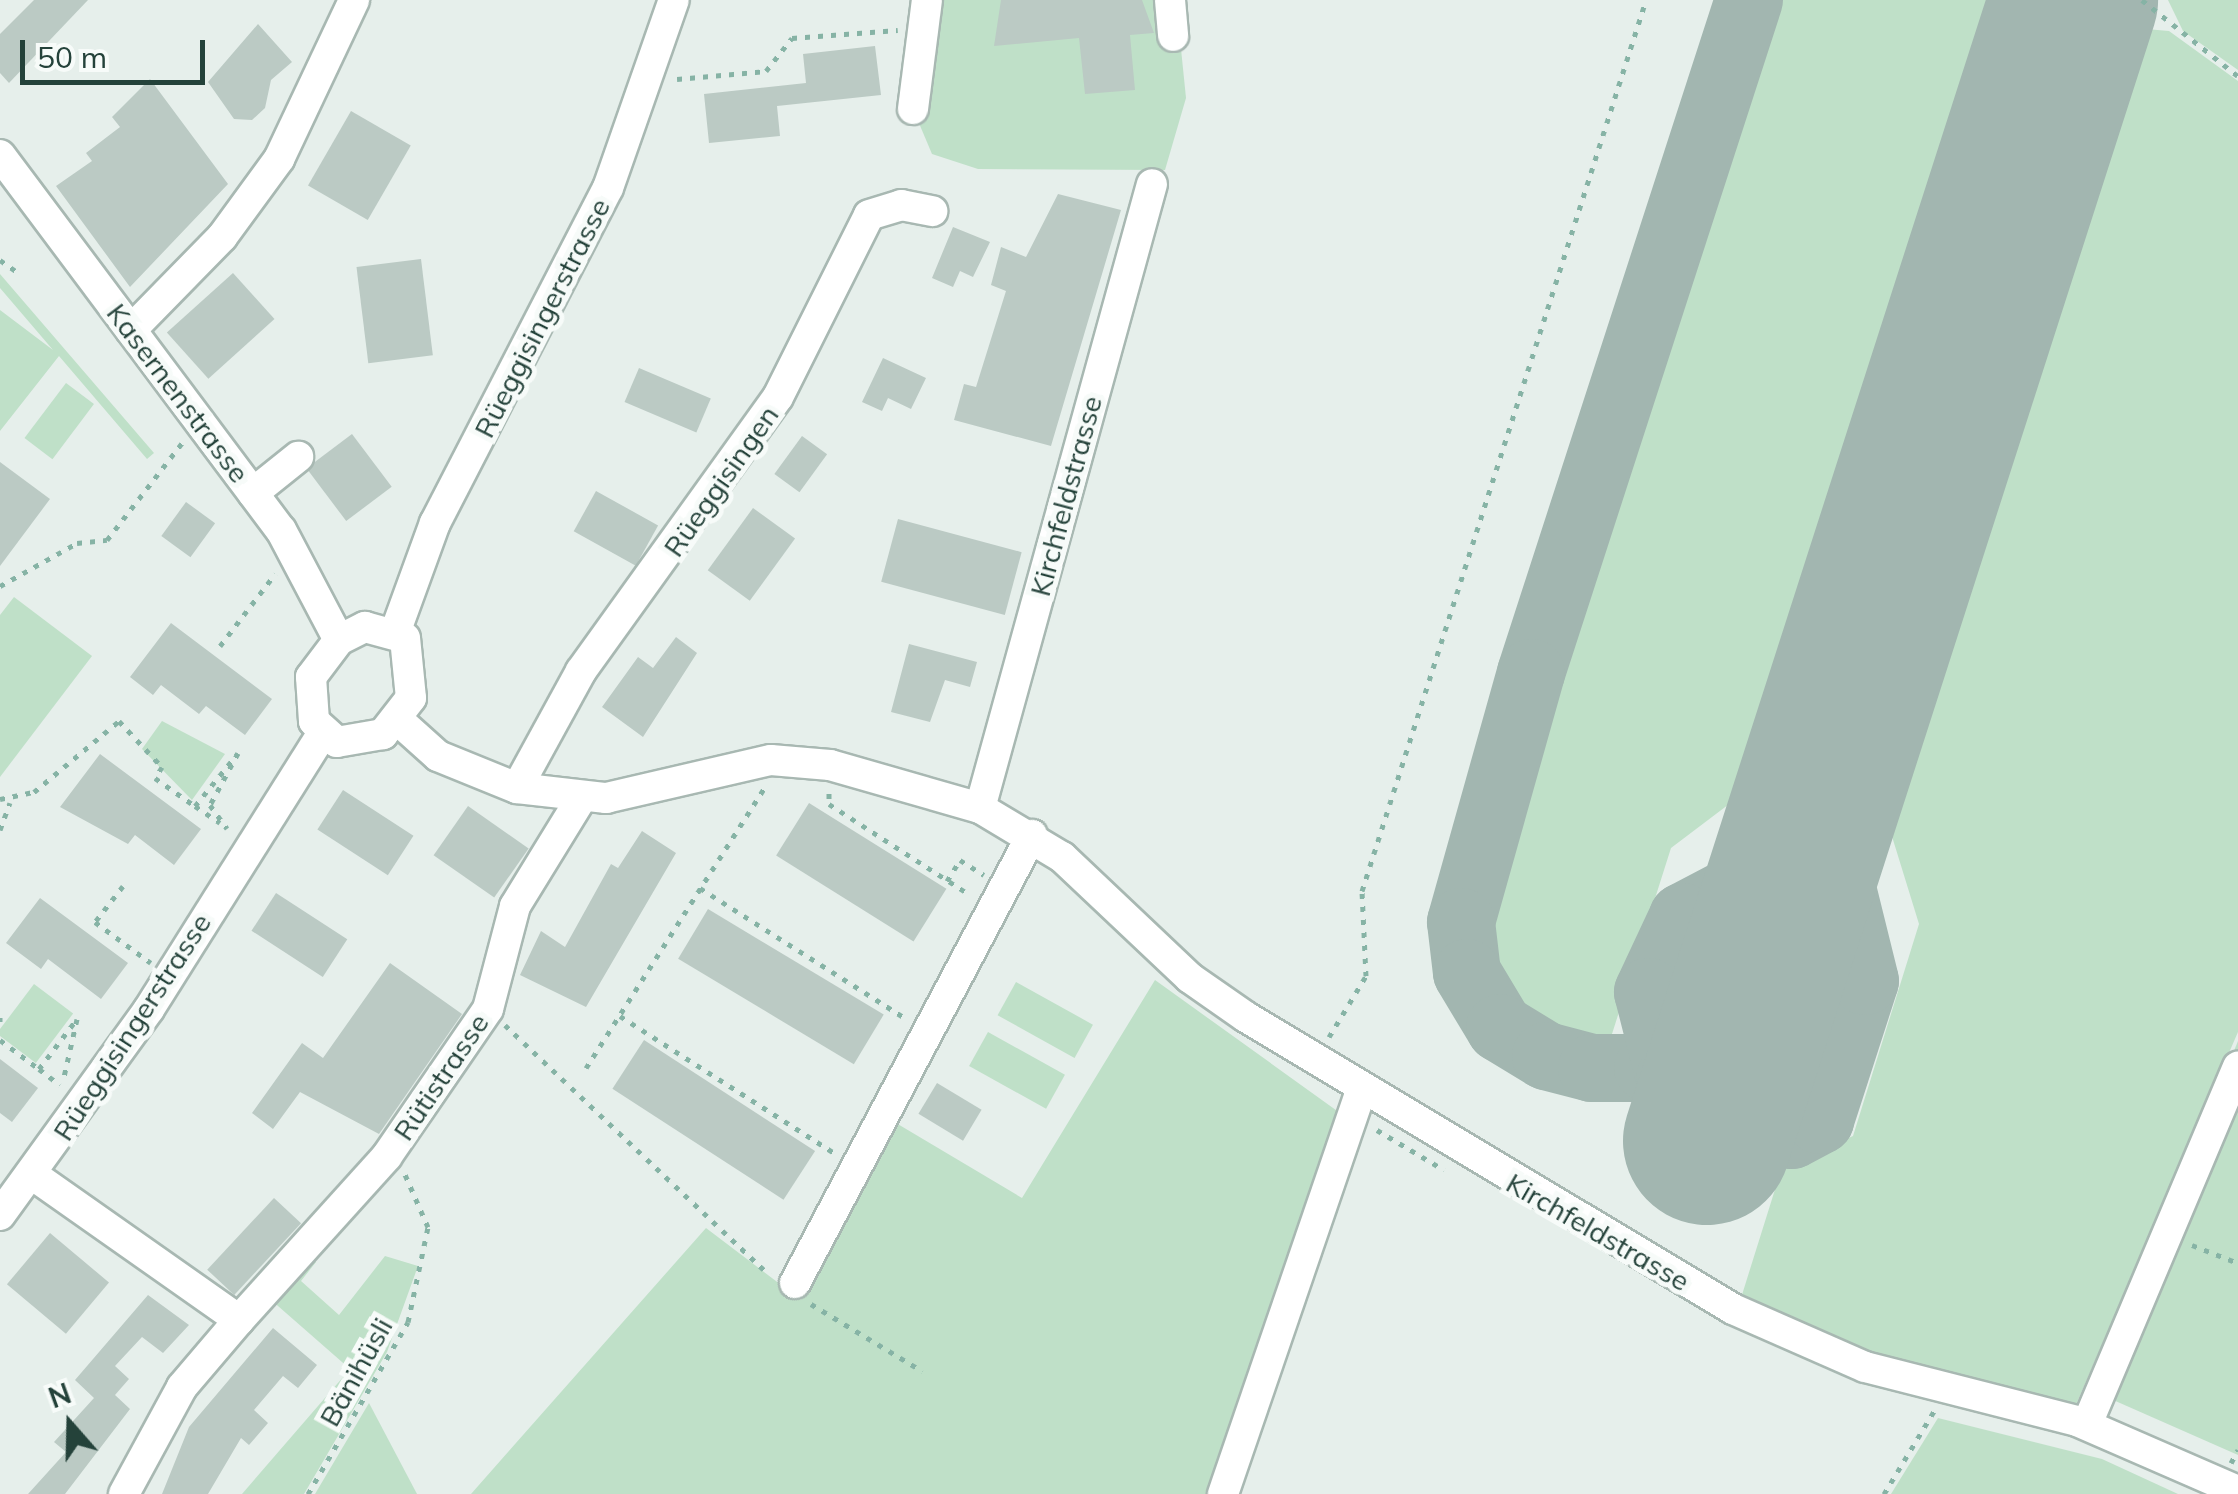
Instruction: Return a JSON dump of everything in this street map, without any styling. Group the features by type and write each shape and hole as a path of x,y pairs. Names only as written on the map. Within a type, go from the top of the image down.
{"street":[{"path":"131,330 222,236 279,159 354,0"},
{"name":"Rüeggisingerstrasse","path":"396,630 435,523 608,188 674,0"},
{"path":"913,109 928,0"},
{"path":"1170,0 1174,36"},
{"name":"Kasernenstrasse","path":"0,156 253,493 339,640"},
{"name":"Kirchfeldstrasse","path":"980,808 1152,184"},
{"name":"Rüeggisingen","path":"517,788 581,671 778,397 870,216 901,205 932,211"},
{"path":"253,493 298,457"},
{"path":"365,626 396,630 416,680 398,720 362,742 322,734 308,692 339,640 365,626"},
{"name":"Kirchfeldstrasse","path":"398,720 438,756 517,788 582,798 771,760 830,765 980,808 1032,836 1190,978 1361,1092 1768,1327 1947,1387 2087,1424 2238,1491"},
{"name":"Rüeggisingerstrasse","path":"0,1215 33,1175 322,734"},
{"name":"Rütistrasse","path":"124,1494 182,1387 388,1156 488,1010 515,906 582,798"},
{"path":"794,1289 1032,836"},
{"path":"2087,1424 2238,1067"},
{"path":"1223,1494 1361,1092"},
{"path":"33,1175 239,1320"}],"path":[{"path":"1317,1060 1366,976 1362,891 1646,0"},
{"path":"2142,0 2238,76"},
{"path":"677,79 766,71 792,38 913,28"},
{"path":"0,260 20,274"},
{"path":"0,586 2,578 77,543 107,540 192,435"},
{"path":"220,646 280,567"},
{"path":"0,830 10,803 119,721 162,767 155,778 226,828"},
{"path":"195,806 234,750 239,758 210,805 220,823"},
{"path":"586,1068 766,785 771,760"},
{"path":"830,765 828,804 980,902"},
{"path":"0,800 10,803"},
{"path":"947,881 960,860 991,880"},
{"path":"123,886 95,922 147,960"},
{"path":"700,888 917,1026"},
{"path":"488,1010 794,1289 922,1371"},
{"path":"620,1016 848,1162"},
{"path":"0,1017 0,1025"},
{"path":"39,1069 76,1019 60,1085"},
{"path":"0,1040 67,1090"},
{"name":"Bänihüsli","path":"308,1494 408,1322 422,1269 428,1227 419,1197 388,1156"},
{"path":"2166,1234 2238,1264"},
{"path":"1884,1494 1947,1387"}],"green space":[{"path":"927,0 1176,0 1186,98 1165,170 978,169 932,154 913,109"},
{"path":"1769,0 2000,0 1749,789 1671,848 1612,1034 1572,1035 1528,1018 1495,984 1480,911"},
{"path":"2168,0 2238,0 2238,70 2183,31"},
{"path":"2146,29 2169,31 2238,81 2238,1032 2075,1407 1876,1358 1741,1298 1782,1167 1853,1136 1919,924 1890,830"},
{"path":"0,274 154,453 147,459 59,356 0,431 0,310 53,350 0,288"},
{"path":"66,383 94,404 52,459 24,438"},
{"path":"14,597 92,656 0,777 0,615"},
{"path":"162,721 225,754 192,800 142,749"},
{"path":"1155,980 1340,1113 1218,1494 471,1494 706,1228 801,1300 896,1123 1022,1198"},
{"path":"1016,982 1093,1025 1075,1058 998,1015"},
{"path":"34,984 73,1013 36,1063 0,1036 0,1029"},
{"path":"988,1032 1065,1075 1046,1109 969,1066"},
{"path":"2238,1041 2238,1455 2095,1392"},
{"path":"307,1255 316,1262 301,1281 339,1315 385,1256 418,1266 387,1352 304,1494 242,1494 350,1369 270,1299"},
{"path":"369,1403 417,1494 315,1494"},
{"path":"1938,1418 2102,1459 2178,1494 1891,1494"}],"building":[{"path":"34,0 88,0 9,83 0,73 0,34"},
{"path":"1001,0 1142,0 1154,33 1130,35 1135,90 1085,94 1079,38 994,46"},
{"path":"258,24 292,62 271,80 265,108 252,120 234,119 208,82"},
{"path":"875,46 881,95 777,106 780,136 709,143 704,94 806,83 803,54"},
{"path":"150,79 228,184 130,287 56,186 92,161 86,153 120,127 112,117"},
{"path":"351,111 411,145 368,220 308,185"},
{"path":"1058,194 1121,210 1051,446 954,420 964,384 976,387 1006,291 991,285 1001,247 1026,257"},
{"path":"953,227 990,242 973,277 960,271 953,287 932,278"},
{"path":"421,259 433,355 368,363 356,267"},
{"path":"233,273 274,319 208,379 167,333"},
{"path":"883,358 926,378 911,409 888,398 882,411 862,402"},
{"path":"639,368 711,398 696,433 625,402"},
{"path":"352,434 392,487 346,521 306,468"},
{"path":"802,436 827,454 799,492 774,474"},
{"path":"0,462 50,499 0,566"},
{"path":"596,491 658,525 636,566 574,531"},
{"path":"186,502 215,523 190,557 161,536"},
{"path":"753,508 795,539 750,601 708,570"},
{"path":"898,519 1022,552 1005,615 881,582"},
{"path":"171,623 272,699 245,735 206,706 199,714 161,685 153,695 130,677"},
{"path":"676,637 697,653 643,737 602,707 638,657 653,668"},
{"path":"909,644 977,662 970,687 945,680 930,722 891,712"},
{"path":"100,754 201,829 174,865 135,835 128,844 60,807"},
{"path":"343,790 413,836 388,875 317,829"},
{"path":"809,803 946,889 914,941 776,856"},
{"path":"468,806 529,848 494,898 434,855"},
{"path":"642,831 676,853 586,1007 520,975 541,931 565,947 611,864 618,868"},
{"path":"276,893 347,939 323,977 251,931"},
{"path":"40,898 128,963 101,999 48,959 41,969 6,943"},
{"path":"708,909 884,1015 854,1064 678,959"},
{"path":"390,963 462,1014 379,1134 300,1092 273,1129 252,1113 302,1043 323,1058"},
{"path":"644,1040 815,1151 783,1200 612,1089"},
{"path":"0,1059 38,1088 12,1122 0,1113"},
{"path":"937,1083 982,1110 963,1141 918,1114"},
{"path":"274,1198 301,1223 234,1295 207,1270"},
{"path":"50,1233 109,1282 66,1334 7,1284"},
{"path":"148,1295 189,1325 163,1353 142,1337 115,1366 129,1379 115,1395 130,1409 65,1494 28,1494 66,1452 54,1442 94,1398 75,1380"},
{"path":"273,1328 317,1365 298,1388 283,1376 254,1410 268,1423 249,1445 241,1438 208,1494 162,1494 189,1427"}],"taxiway":[{"path":"1749,0 1531,673 1461,922 1467,973 1500,1028 1546,1056 1592,1068 1648,1068 1706,1042 1768,962"},
{"path":"1805,839 1782,865 1683,917 1648,992 1670,1078 1699,1110 1740,1131 1792,1135 1820,1120 1865,981 1819,795"}],"runway":[{"path":"1707,1141 2074,0"}]}
